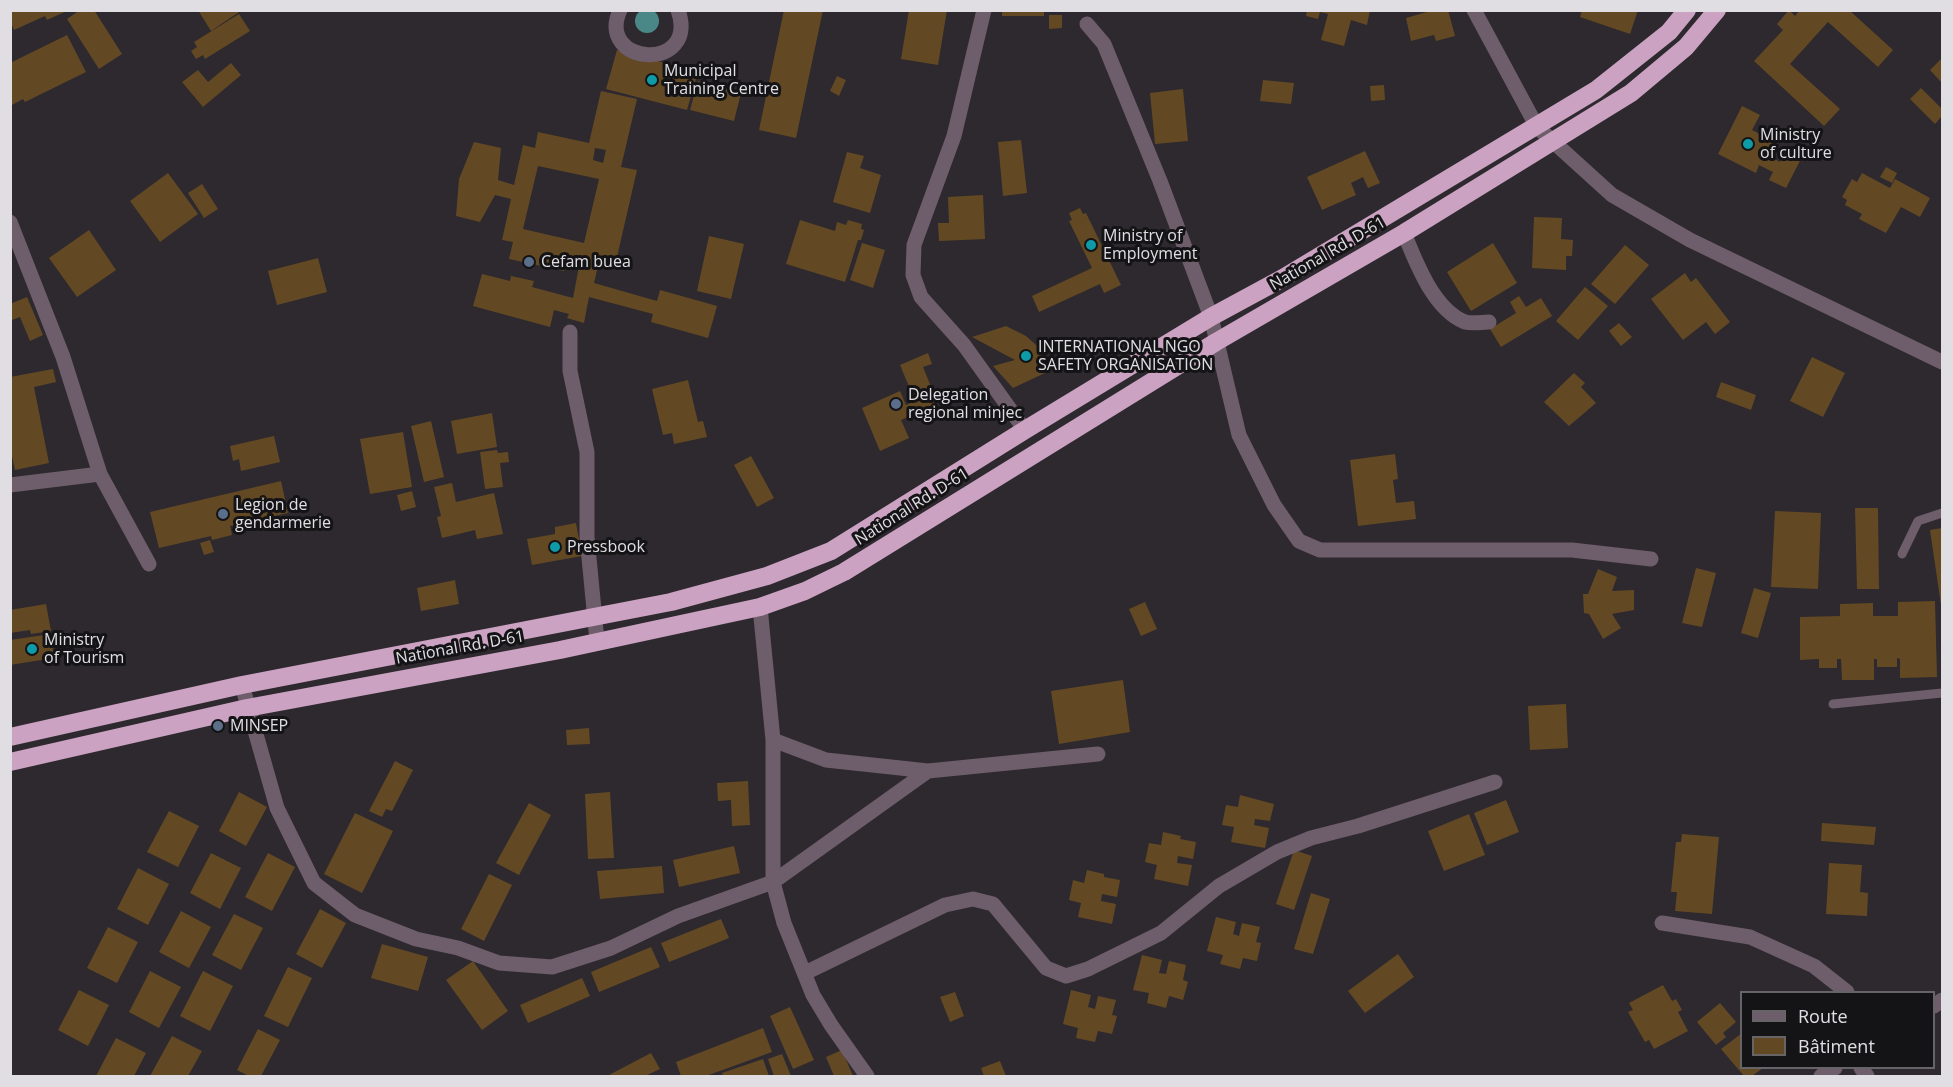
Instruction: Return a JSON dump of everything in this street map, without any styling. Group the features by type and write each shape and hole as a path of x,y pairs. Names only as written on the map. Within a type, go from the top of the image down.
{"highway":[{"name":"National Rd. D-61","path":"10,737 242,685 671,602 767,576 831,551 1025,430 1596,90 1669,32 1687,10"},
{"name":"National Rd. D-61","path":"10,762 247,708 560,650 760,607 805,591 844,572 1216,342 1404,233 1631,93 1686,47 1717,10"}],"street":[{"path":"620,10 616,25 618,36 624,45 632,52 642,56 653,56 672,47 678,39 681,29 678,10"},
{"path":"984,10 954,136 914,244 913,275 921,297 964,345 1025,430"},
{"path":"1474,10 1537,127 1612,195 1690,240 1942,362"},
{"path":"1087,24 1104,44 1118,77 1211,318 1239,435 1274,505 1299,541 1320,550 1572,550 1651,559"},
{"path":"10,222 63,357 99,474 149,564"},
{"path":"1404,233 1421,273 1444,308 1466,322 1489,322"},
{"path":"570,332 570,370 586,452 587,537 597,641"},
{"path":"10,485 99,474"},
{"path":"760,607 773,740 773,882 784,923 813,995 867,1077"},
{"path":"242,685 277,808 314,883 355,915 416,939 458,948 499,963 552,967 610,948 678,916 773,882 928,771"},
{"path":"773,740 826,760 928,771 1098,754"},
{"path":"805,973 945,905 973,900 993,904 1046,968 1066,976 1088,969 1161,933 1220,886 1277,852 1311,838 1358,826 1495,782"},
{"path":"1662,924 1750,937 1814,966 1845,991"}],"lane":[{"path":"1902,555 1918,521 1942,513"},
{"path":"1833,704 1942,693"}],"water":[{"path":"647,9 656,12 659,21 656,30 647,33 638,30 635,21 638,12"}],"building":[{"path":"10,10 69,10 47,20 45,16 14,30 10,21"},
{"path":"80,10 94,10 122,54 99,69 67,19"},
{"path":"198,10 242,10 211,31"},
{"path":"784,10 823,10 796,138 759,130"},
{"path":"909,10 947,10 938,65 901,59"},
{"path":"1002,10 1044,10 1044,16 1002,16"},
{"path":"1307,10 1370,10 1367,25 1351,20 1344,46 1321,40 1328,14 1320,12 1318,19 1306,16"},
{"path":"1434,10 1448,10 1455,36 1436,41 1434,35 1411,41 1406,18"},
{"path":"1582,10 1638,10 1630,34 1580,17"},
{"path":"1789,10 1795,16 1800,10 1849,10 1893,50 1878,67 1828,22 1790,64 1840,109 1824,126 1754,61 1783,30 1777,24"},
{"path":"239,14 250,31 205,59 203,55 196,59 191,51 197,47 194,42"},
{"path":"1049,15 1062,15 1062,28 1049,29"},
{"path":"67,35 86,72 25,102 23,99 10,106 10,63"},
{"name":"Municipal Training Centre","path":"617,50 698,72 687,110 606,89"},
{"path":"1941,59 1942,61 1942,83 1930,70"},
{"path":"231,63 241,75 203,107 182,82 198,70 208,82"},
{"path":"837,76 846,80 839,96 830,91"},
{"path":"1263,80 1294,83 1291,104 1260,101"},
{"path":"698,81 741,93 734,121 690,110"},
{"path":"1384,85 1385,100 1371,101 1370,86"},
{"path":"1921,88 1942,109 1942,116 1935,124 1910,99"},
{"path":"1183,89 1188,141 1155,144 1150,93"},
{"path":"601,91 637,99 621,167 637,170 614,270 598,266 594,283 657,301 660,290 717,306 708,338 651,322 653,314 589,297 584,323 567,318 569,314 554,310 550,327 473,306 482,274 510,281 511,276 534,281 532,287 573,298 580,261 567,258 564,271 509,259 513,242 502,240 511,199 495,195 480,222 456,216 459,179 474,142 501,148 498,180 514,185 523,145 535,148 538,132 589,143","holes":["595,148 606,150 603,163 593,160","538,166 599,179 584,243 523,229"]},
{"name":"Ministry of culture","path":"1742,106 1760,115 1752,130 1774,141 1767,155 1780,162 1787,147 1803,155 1786,188 1769,180 1773,172 1759,165 1756,173 1718,154"},
{"path":"1021,140 1027,193 1003,196 998,142"},
{"path":"1365,151 1380,183 1368,188 1363,177 1351,183 1356,195 1322,210 1307,177"},
{"path":"847,152 864,156 860,168 881,175 870,213 833,202"},
{"path":"1886,167 1897,173 1892,183 1880,177"},
{"path":"168,173 198,214 160,242 130,201"},
{"path":"1862,173 1890,188 1895,179 1930,198 1920,217 1901,207 1886,233 1859,219 1862,214 1845,205 1847,200 1842,197 1852,179 1857,182"},
{"path":"202,184 218,209 204,218 188,193"},
{"path":"983,195 985,239 939,241 938,223 949,223 948,197"},
{"name":"Ministry of Employment","path":"1080,208 1083,214 1086,213 1121,285 1104,293 1100,284 1039,312 1032,296 1092,268 1069,221 1072,220 1069,213"},
{"path":"1534,217 1562,218 1561,239 1573,240 1572,256 1566,256 1566,270 1532,268"},
{"path":"800,220 835,231 837,222 846,225 848,220 862,224 861,229 864,230 861,240 858,240 845,282 786,264"},
{"path":"89,230 116,270 77,297 49,258"},
{"path":"709,236 744,244 731,299 697,291"},
{"path":"862,243 885,250 873,288 850,280"},
{"path":"1493,243 1517,283 1471,311 1447,272"},
{"path":"1625,245 1649,265 1615,304 1591,284"},
{"path":"318,258 327,292 277,305 268,271"},
{"path":"1685,273 1691,282 1696,278 1730,322 1715,334 1706,322 1683,340 1651,299"},
{"path":"1585,287 1608,306 1578,340 1556,321"},
{"path":"1519,296 1526,307 1541,298 1552,316 1501,347 1490,329 1516,313 1510,302"},
{"path":"27,297 43,335 30,341 20,317 12,320 10,317 10,304"},
{"path":"1619,323 1632,337 1621,346 1609,331"},
{"name":"INTERNATIONAL NGO SAFETY ORGANISATION","path":"1006,326 1026,336 1044,352 1045,373 1013,388 993,366 1015,360 972,337"},
{"path":"928,353 932,364 923,367 934,394 931,395 937,410 926,414 924,410 901,420 909,438 880,451 862,408 900,391 906,405 915,401 900,365"},
{"path":"1812,357 1845,373 1823,417 1790,401"},
{"path":"53,369 56,382 34,387 49,463 15,470 10,447 10,377"},
{"path":"1574,373 1585,383 1581,387 1596,403 1569,426 1544,402"},
{"path":"688,380 698,422 703,421 707,437 674,444 672,433 663,435 652,389"},
{"path":"1721,382 1756,395 1751,410 1716,397"},
{"path":"492,413 497,447 457,454 451,421"},
{"path":"431,421 444,477 424,482 411,426"},
{"path":"403,432 412,487 370,494 360,439"},
{"path":"274,436 280,462 241,471 239,459 233,461 230,446"},
{"path":"497,450 498,453 508,452 509,462 500,463 503,487 485,489 480,452"},
{"path":"1395,454 1398,479 1393,480 1396,503 1414,501 1416,519 1358,526 1350,460"},
{"path":"751,456 774,498 757,507 734,465"},
{"path":"281,481 288,513 230,526 232,535 212,540 211,536 159,548 150,512"},
{"path":"452,483 456,502 494,493 503,534 477,539 475,530 442,538 437,517 441,516 434,487"},
{"path":"412,491 416,507 401,511 397,495"},
{"path":"1855,508 1878,508 1879,589 1857,589"},
{"path":"1775,511 1821,513 1818,589 1771,587"},
{"name":"Pressbook","path":"576,523 582,556 532,565 527,539 555,534 555,527"},
{"path":"1942,528 1942,605 1941,605 1930,530"},
{"path":"210,540 214,552 204,555 200,543"},
{"path":"1696,568 1716,573 1702,627 1682,623"},
{"path":"1598,569 1617,577 1612,591 1634,590 1634,610 1612,614 1621,628 1603,639 1589,614 1584,613 1583,594 1588,594"},
{"path":"455,580 459,604 421,611 417,588"},
{"path":"1754,588 1771,593 1758,638 1741,633"},
{"path":"1935,601 1937,677 1900,678 1900,659 1897,658 1897,667 1877,667 1877,659 1874,659 1874,680 1842,680 1841,659 1837,659 1837,668 1819,668 1819,659 1800,660 1800,617 1840,616 1840,604 1873,603 1873,616 1898,616 1898,602"},
{"path":"1145,602 1157,629 1141,636 1129,609"},
{"path":"46,604 51,631 31,634 30,630 10,633 10,610"},
{"name":"Ministry of Tourism","path":"51,634 54,658 10,665 10,640"},
{"path":"1123,680 1130,732 1059,744 1051,691"},
{"path":"1566,704 1568,748 1530,750 1528,706"},
{"path":"589,728 590,744 567,745 566,730"},
{"path":"395,761 413,770 392,811 386,809 382,817 369,811"},
{"path":"748,781 750,825 732,826 731,800 718,801 717,783"},
{"path":"239,792 267,807 246,846 219,831"},
{"path":"610,792 614,858 588,859 585,794"},
{"path":"1240,795 1274,804 1270,821 1255,819 1254,825 1269,828 1265,848 1231,842 1234,827 1222,825 1226,805 1238,807"},
{"path":"1506,800 1519,832 1487,845 1474,813"},
{"path":"529,803 551,815 519,875 496,863"},
{"path":"169,811 199,826 178,867 147,852"},
{"path":"355,813 393,831 362,893 324,874"},
{"path":"1469,814 1485,855 1444,871 1428,831"},
{"path":"1822,823 1876,827 1874,845 1821,841"},
{"path":"1163,832 1196,842 1193,859 1178,856 1177,863 1192,865 1188,886 1154,879 1157,865 1145,862 1149,843 1161,845"},
{"path":"1682,834 1719,837 1712,914 1675,911 1677,892 1671,892 1676,842 1681,842"},
{"path":"734,846 740,873 679,887 673,860"},
{"path":"1294,850 1312,856 1294,910 1276,904"},
{"path":"211,853 241,868 220,909 190,893"},
{"path":"268,853 295,867 272,911 245,897"},
{"path":"1829,863 1862,865 1860,892 1868,893 1867,916 1826,914"},
{"path":"662,866 664,893 600,899 597,871"},
{"path":"138,868 169,884 148,925 117,909"},
{"path":"1087,870 1120,880 1117,897 1102,894 1101,901 1116,904 1112,924 1078,917 1081,903 1069,900 1073,880 1084,883"},
{"path":"489,874 512,885 484,941 461,929"},
{"path":"1311,893 1330,899 1313,954 1294,949"},
{"path":"320,909 346,923 322,968 296,954"},
{"path":"181,911 211,927 189,968 159,952"},
{"path":"234,914 263,928 241,970 212,955"},
{"path":"1216,917 1236,922 1233,934 1239,936 1242,923 1260,927 1256,942 1261,943 1257,961 1243,958 1240,969 1220,964 1223,955 1207,951"},
{"path":"721,919 729,938 669,962 661,943"},
{"path":"108,927 138,942 117,983 87,968"},
{"path":"382,944 428,957 418,991 371,978"},
{"path":"651,947 660,967 599,992 591,972"},
{"path":"1398,954 1414,977 1365,1013 1348,991"},
{"path":"1142,955 1162,960 1159,973 1166,974 1169,961 1186,965 1183,980 1188,982 1183,1000 1169,996 1166,1008 1147,1003 1149,993 1133,990"},
{"path":"473,961 508,1011 482,1030 446,980"},
{"path":"288,967 312,978 288,1027 264,1016"},
{"path":"150,971 181,987 159,1028 129,1012"},
{"path":"203,971 233,986 210,1031 180,1016"},
{"path":"582,978 590,996 528,1023 520,1005"},
{"path":"1663,985 1672,1001 1676,999 1682,1010 1678,1012 1688,1031 1654,1049 1649,1040 1645,1042 1628,1012 1633,1010 1629,1003"},
{"path":"79,990 109,1005 88,1046 58,1030"},
{"path":"1071,990 1091,995 1088,1007 1095,1009 1098,996 1116,1000 1112,1015 1117,1016 1112,1034 1098,1031 1095,1042 1076,1038 1078,1028 1063,1024"},
{"path":"955,992 964,1016 950,1022 940,997"},
{"path":"1720,1003 1736,1022 1723,1033 1726,1037 1716,1045 1697,1022"},
{"path":"790,1007 814,1060 793,1069 770,1016"},
{"path":"763,1028 772,1052 706,1076 681,1076 676,1062"},
{"path":"258,1029 280,1040 261,1076 249,1076 237,1070"},
{"path":"1740,1035 1740,1069 1762,1069 1752,1076 1744,1076 1721,1049"},
{"path":"172,1036 202,1051 188,1076 150,1076"},
{"path":"116,1038 146,1053 134,1076 96,1076"},
{"path":"842,1050 853,1076 834,1076 826,1057"},
{"path":"651,1053 660,1069 645,1076 607,1076"},
{"path":"782,1054 791,1076 774,1076 768,1059"},
{"path":"763,1059 769,1076 723,1076 722,1073"},
{"path":"1000,1061 1006,1076 984,1076 981,1068"}],"place":[{"name":"Municipal Training Centre","path":"652,80"},
{"name":"Ministry of culture","path":"1748,144"},
{"name":"Ministry of Employment","path":"1091,245"},
{"name":"Cefam buea","path":"529,262"},
{"name":"INTERNATIONAL NGO SAFETY ORGANISATION","path":"1026,356"},
{"name":"Delegation regional minjec","path":"896,404"},
{"name":"Legion de gendarmerie","path":"223,514"},
{"name":"Pressbook","path":"555,547"},
{"name":"Ministry of Tourism","path":"32,649"},
{"name":"MINSEP","path":"218,726"}]}
